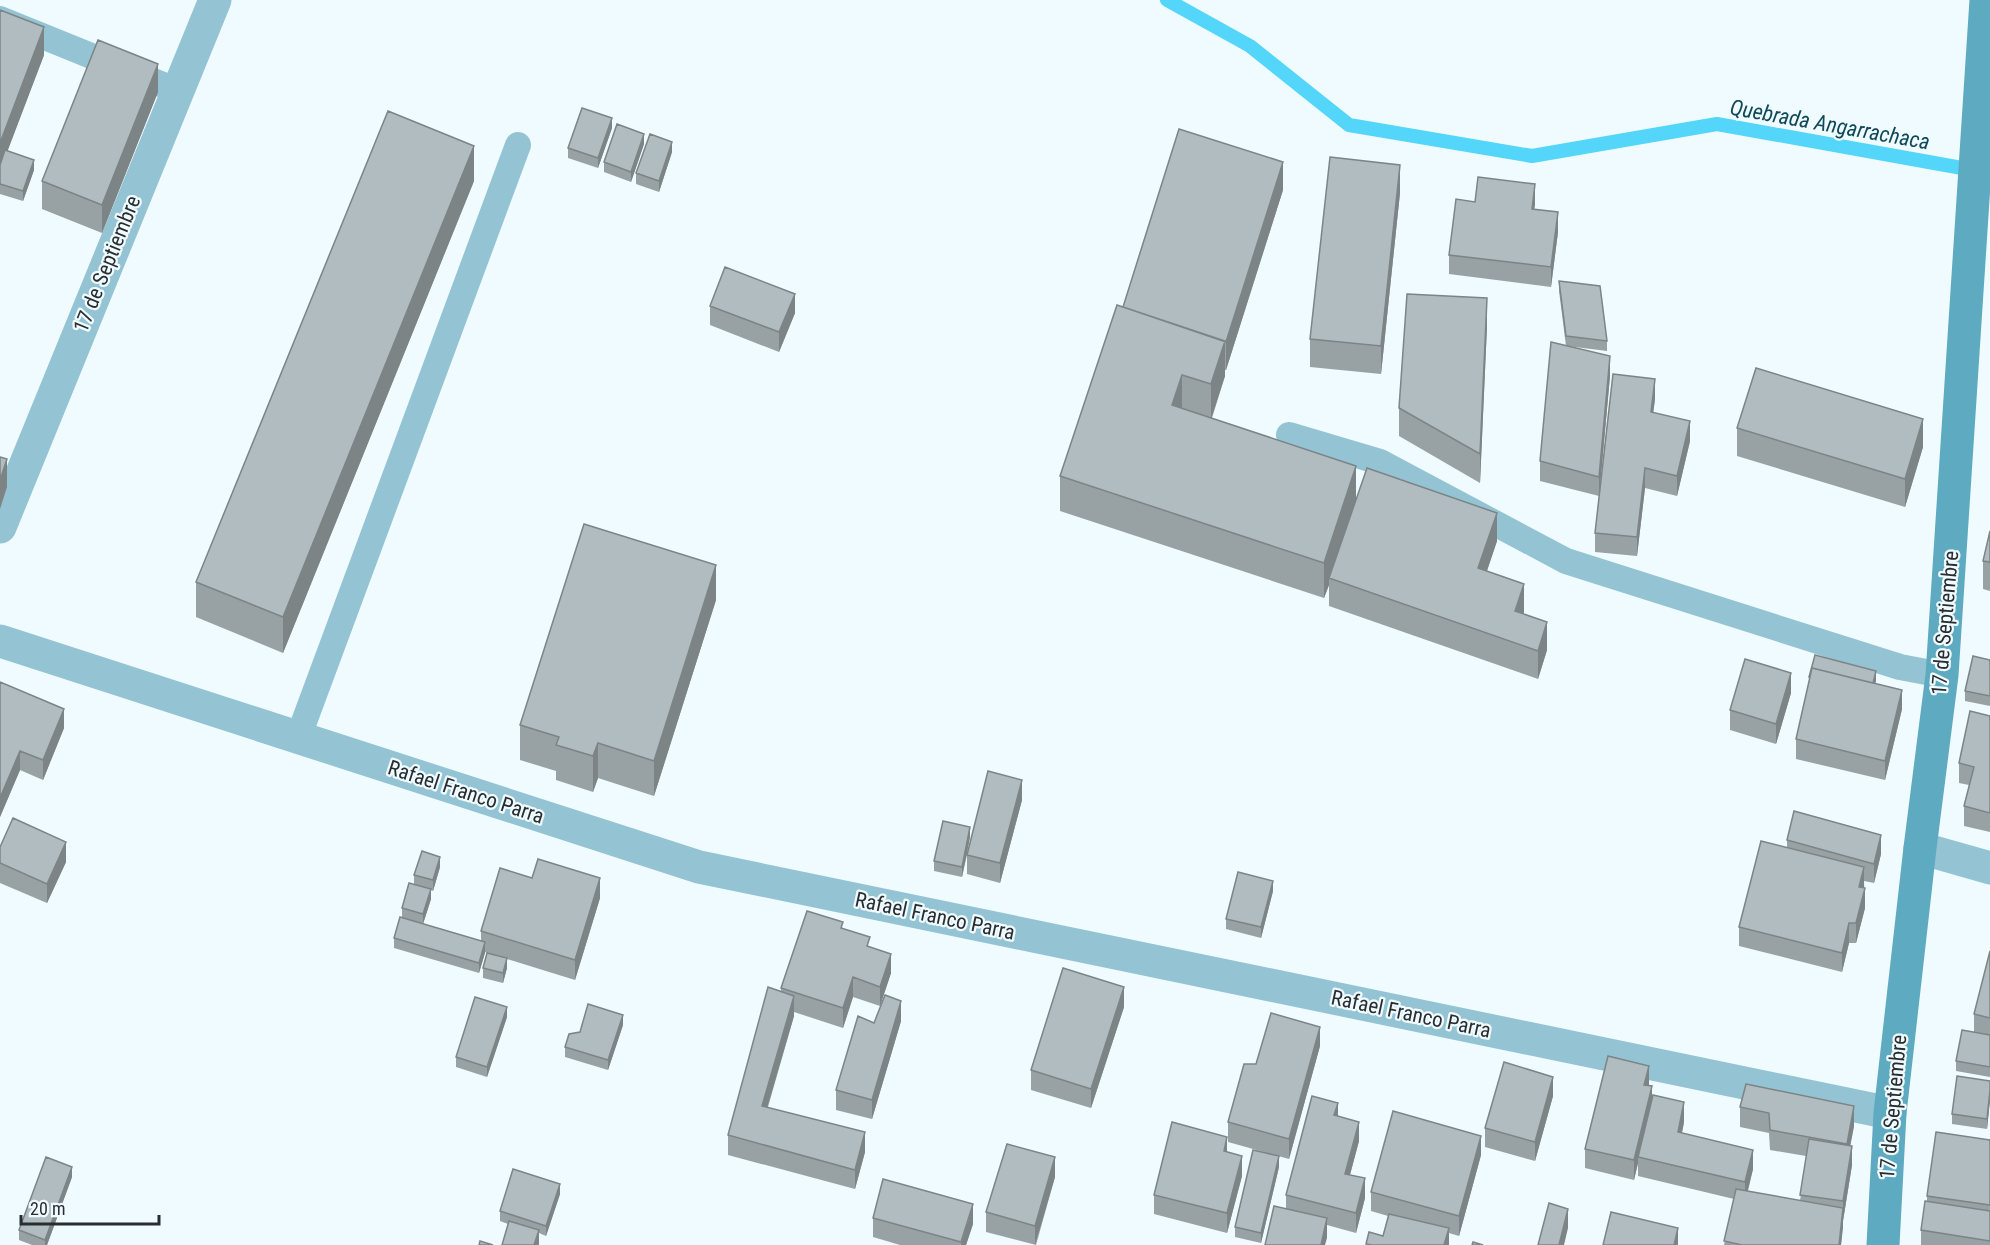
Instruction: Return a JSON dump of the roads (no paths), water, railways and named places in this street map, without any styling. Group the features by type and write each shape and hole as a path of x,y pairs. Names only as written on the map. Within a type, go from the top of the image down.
{"street":[{"name":"17 de Septiembre","path":"0,527 215,0"},
{"name":"17 de Septiembre","path":"1883,1245 1890,1113 1942,675 1986,0"},
{"name":"Rafael Franco Parra","path":"0,641 699,867 1890,1113"},
{"path":"1920,848 1990,868"}],"lane":[{"path":"0,19 178,91"},
{"path":"298,738 518,145"},
{"path":"1288,435 1380,462 1566,561 1900,667 1942,675"}],"waterway":[{"name":"Quebrada Angarrachaca","path":"1167,0 1250,46 1349,125 1532,156 1717,124 1977,169"}]}
